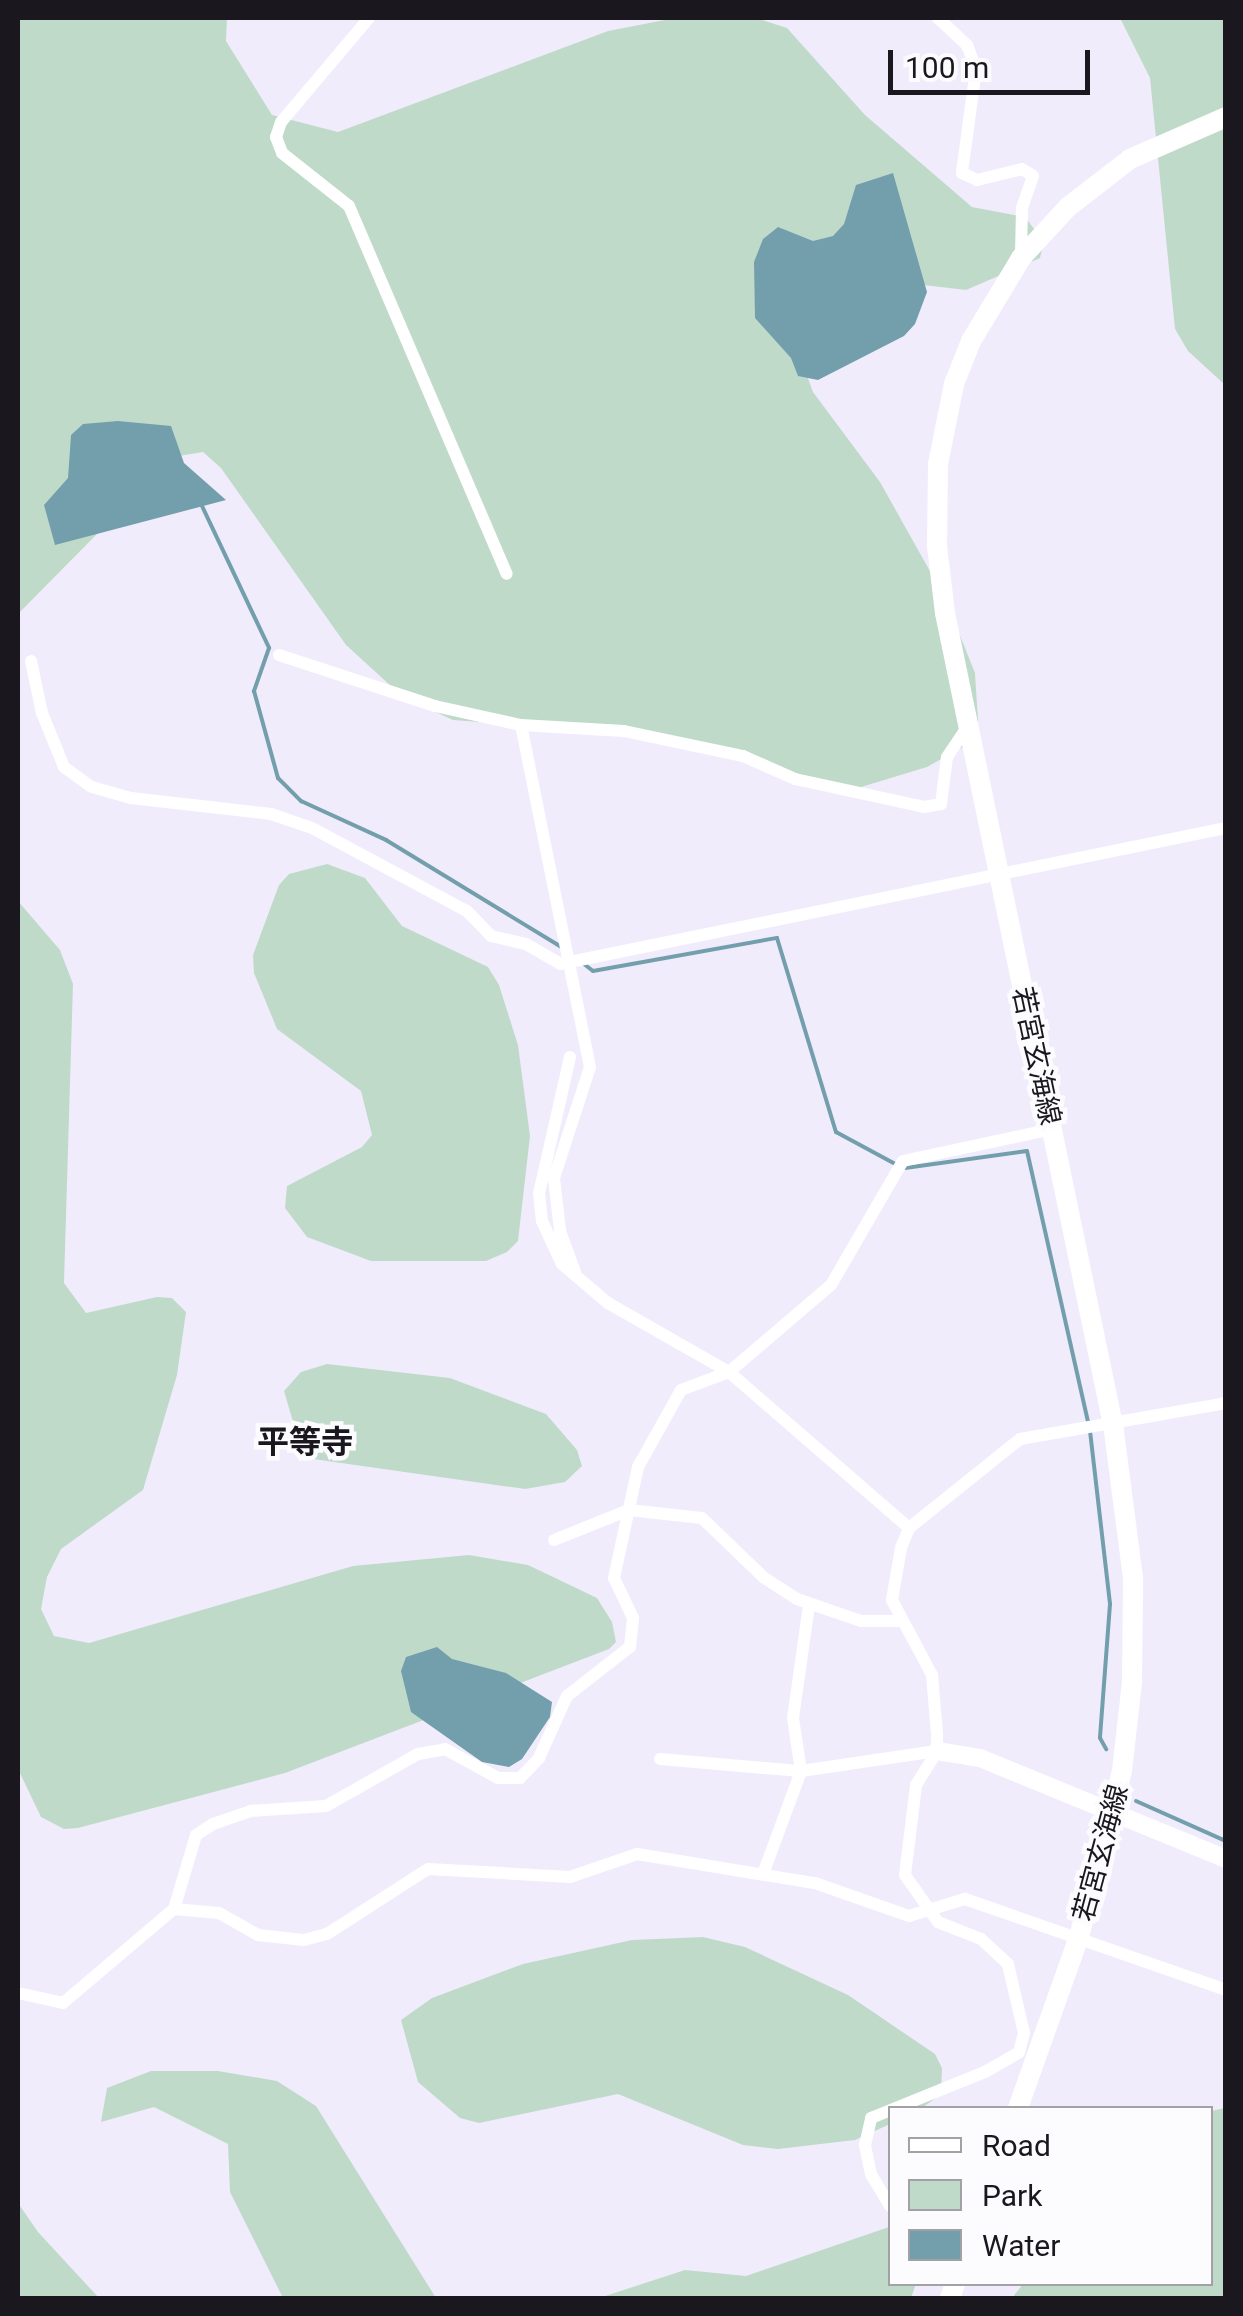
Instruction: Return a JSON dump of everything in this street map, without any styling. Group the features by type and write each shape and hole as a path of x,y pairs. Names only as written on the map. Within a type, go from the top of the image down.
{"main road":[{"name":"若宮玄海線","path":"1019,2106 1079,1938 1113,1812 1134,1645 1126,1503 968,726 937,546 938,464 954,384 971,341 1020,258 1068,207 1130,159 1226,117"}],"street":[{"path":"369,18 280,122 276,138 282,153 349,206 507,574"},
{"path":"938,18 967,45 976,69 962,173 977,180 1022,169 1033,176 1022,208 1020,258"},
{"path":"278,655 435,706 521,725 624,731 935,808 946,795 947,757 968,726"},
{"path":"31,660 42,713 64,767 92,787 131,798 270,814 312,828 466,911 491,936 572,963 1226,828"},
{"path":"521,725 572,963 590,1068 554,1178 555,1202 580,1284"},
{"path":"570,1058 538,1193 550,1241 580,1284 729,1372 909,1528"},
{"path":"18,1993 62,2003 174,1909 196,1835 213,1824 250,1811 326,1806 418,1754 445,1749 498,1778 520,1778 538,1758 568,1696 630,1647 633,1618 614,1578 638,1467 681,1390 729,1372 831,1285 904,1161 1052,1129"},
{"path":"901,2106 986,2072 1019,2052 1024,2033 1008,1964 980,1939 928,1912 905,1875 916,1786 937,1750 932,1675 900,1622 890,1582 909,1528 1003,1448 1226,1404"},
{"path":"554,1540 629,1510 702,1518 762,1577 809,1605 861,1621 900,1622"},
{"path":"763,1874 801,1771 793,1718 809,1605"},
{"path":"660,1759 801,1771 937,1750 980,1758 1226,1859"},
{"path":"174,1909 219,1912 258,1935 304,1940 328,1934 428,1869 554,1878 637,1854 816,1883 878,1910 928,1912 966,1899 1226,1990"},
{"path":"888,2111 871,2118 865,2145 871,2174 888,2203"}],"green space":[{"path":"18,18 227,18 226,41 272,115 338,132 608,31 675,18 756,18 787,28 865,115 972,207 1025,217 1044,242 1040,258 966,290 915,284 792,334 813,392 880,482 945,598 975,673 978,720 970,743 927,767 858,788 833,787 672,736 453,720 403,697 346,645 221,468 203,452 173,457 18,614"},
{"path":"1120,18 1225,18 1225,385 1188,351 1175,329 1150,78"},
{"path":"327,864 365,878 402,926 488,967 499,985 518,1045 530,1136 518,1241 507,1252 486,1261 371,1261 307,1237 285,1208 287,1186 362,1147 372,1135 361,1091 277,1029 254,973 253,955 279,885 289,874"},
{"path":"18,901 60,950 73,984 64,1283 86,1313 157,1297 172,1298 186,1312 177,1375 143,1490 61,1549 47,1577 41,1609 54,1636 89,1643 353,1566 469,1555 528,1565 597,1598 612,1622 616,1642 609,1649 285,1773 78,1828 64,1829 41,1817 18,1769"},
{"path":"327,1364 450,1378 546,1414 577,1450 582,1466 565,1482 525,1489 313,1459 298,1439 284,1391 301,1372"},
{"path":"703,1937 745,1947 848,1995 935,2054 942,2068 941,2094 925,2106 888,2106 888,2125 855,2140 778,2149 743,2145 618,2094 479,2123 460,2118 418,2082 401,2020 432,1998 523,1964 632,1940"},
{"path":"151,2071 218,2071 277,2081 316,2106 436,2298 283,2298 230,2192 228,2144 154,2107 101,2122 107,2088"},
{"path":"1225,2108 1225,2298 1012,2298 1021,2286 1213,2286 1213,2111"},
{"path":"18,2203 38,2232 99,2298 18,2298"},
{"path":"888,2227 888,2286 915,2286 911,2298 599,2298 685,2270 746,2276"}],"water":[{"path":"893,173 927,292 915,324 904,336 818,380 798,376 791,358 755,318 754,262 763,239 778,227 813,241 833,236 844,224 856,185"},
{"path":"118,421 171,426 184,463 226,500 55,545 44,505 68,478 71,435 83,424"},
{"path":"437,1647 452,1659 506,1673 552,1702 550,1717 522,1759 509,1767 482,1762 411,1712 401,1671 406,1657"}],"waterway":[{"path":"202,506 269,648 254,691 278,778 301,801 386,840 561,947"},
{"path":"584,964 593,971 777,938 836,1132 897,1165"},
{"path":"905,1168 1027,1151 1088,1421"},
{"path":"1090,1431 1110,1604 1100,1738 1106,1749"},
{"path":"1136,1801 1226,1841"}],"district":[{"name":"平等寺","path":"305,1442"}]}
